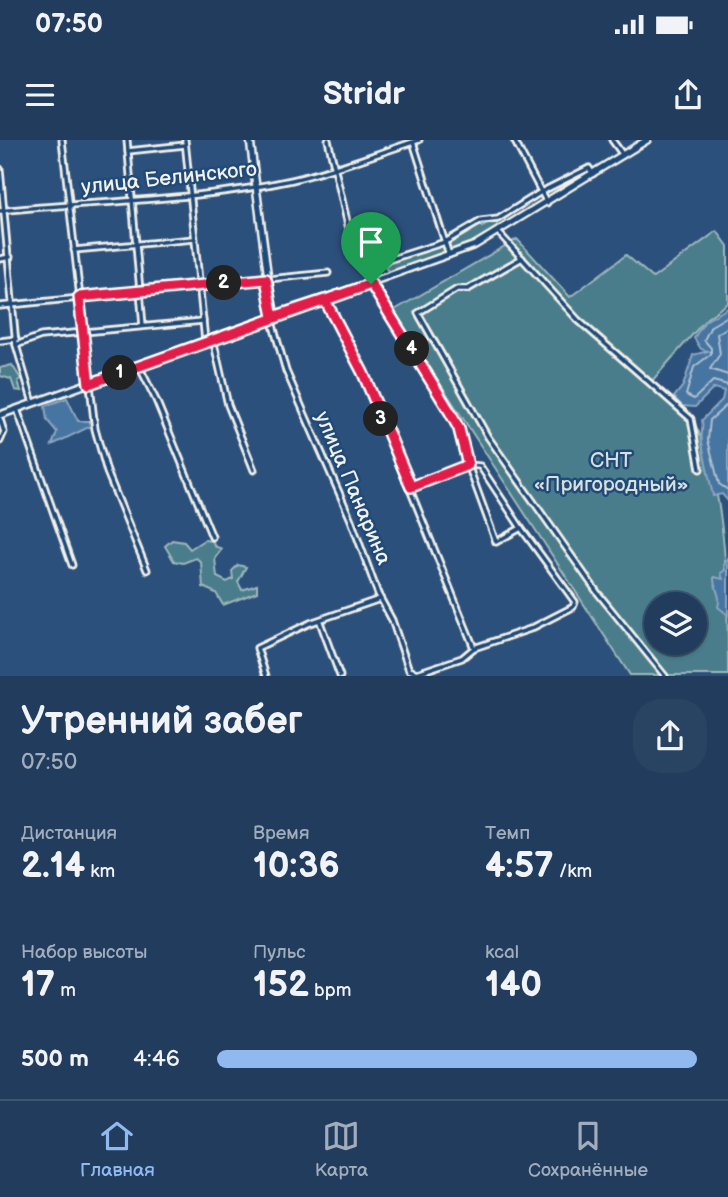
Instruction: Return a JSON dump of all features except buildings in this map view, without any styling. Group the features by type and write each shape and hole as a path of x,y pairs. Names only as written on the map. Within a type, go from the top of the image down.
{"main road":[{"name":"улица Панарина","path":"250,140 272,317"},
{"path":"0,417 205,341 449,256 547,204 647,140"}],"street":[{"path":"62,140 95,429 107,472 147,570"},
{"path":"127,140 143,327"},
{"path":"328,140 354,251 454,421 496,542 521,528"},
{"name":"улица Белинского","path":"2,211 255,186 334,169 419,140"},
{"path":"514,140 547,204"},
{"path":"612,140 623,155"},
{"path":"412,141 449,256"},
{"path":"128,151 185,143 205,341"},
{"path":"363,268 445,242 481,222 498,219 541,192 589,168 593,174"},
{"path":"0,170 16,345 33,404"},
{"path":"498,232 578,320 691,419 699,469"},
{"path":"74,250 194,239"},
{"path":"0,259 10,257"},
{"path":"522,258 468,289 457,289 418,313 488,437 597,592 665,676"},
{"path":"0,306 328,273"},
{"path":"325,300 363,373 474,648 530,629 573,607 575,602 480,466 468,465 411,487"},
{"name":"улица Панарина","path":"272,317 286,371 351,520 380,598 392,620 409,670 417,673 462,659 474,648"},
{"path":"16,345 41,336 203,321"},
{"path":"0,341 16,339"},
{"path":"213,339 228,405 254,470"},
{"path":"139,366 212,537"},
{"path":"18,409 72,565"},
{"path":"0,417 4,432 0,441"},
{"path":"266,676 257,648 310,622 320,622 380,598"},
{"path":"320,622 340,676"}],"green space":[{"path":"497,222 498,229 453,252 447,243 479,224 482,227"},
{"name":"СНТ «Пригородный»","path":"717,231 728,246 728,303 707,318 651,382 680,405 694,422 714,479 724,546 728,675 630,675 393,311 517,239 570,297 626,255 653,278"},
{"path":"443,244 445,254 390,273 383,265 388,266 392,260"},
{"path":"12,365 21,379 18,381 21,391 15,390 11,379 0,376 0,368"},
{"path":"172,540 184,542 190,549 204,540 213,541 214,546 222,549 215,558 217,577 227,582 233,579 232,571 238,565 246,567 238,582 242,590 257,585 257,592 223,605 216,593 203,587 201,562 196,558 183,563 174,561 165,546"}],"water":[{"path":"728,308 728,501 722,494 713,496 702,439 702,420 722,400 724,391 714,388 695,407 682,406 674,397 683,386 693,355 708,351 701,349 694,338 705,321"},
{"path":"67,398 78,421 90,421 91,426 52,445 57,432 47,420 45,406"},
{"path":"728,558 728,615 718,607 719,598 714,577 723,579 721,573 725,570 724,565"}],"route":[{"path":"371,284 273,317 89,384 79,297 266,279 273,317 325,300 363,373 374,405 411,487 468,465 459,429 450,412 371,284"}]}
